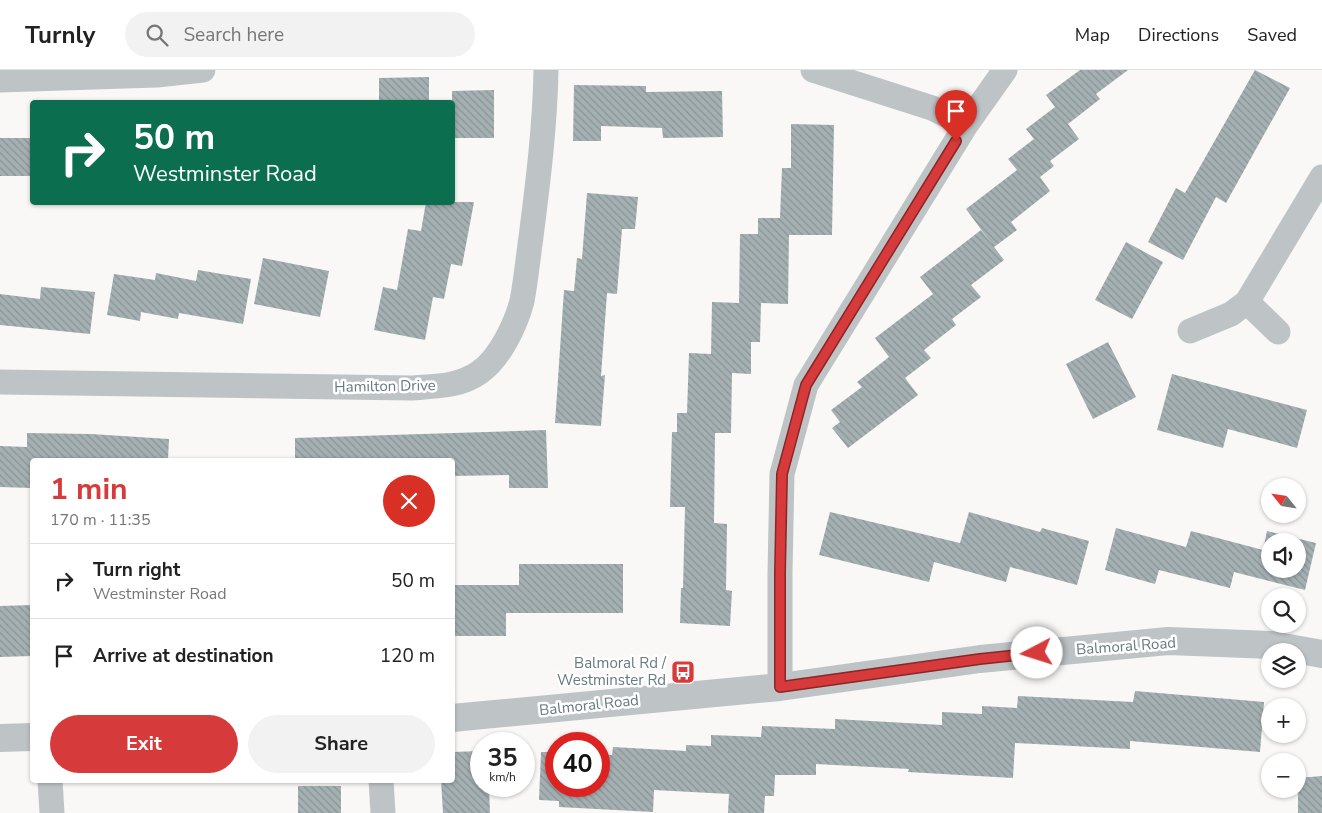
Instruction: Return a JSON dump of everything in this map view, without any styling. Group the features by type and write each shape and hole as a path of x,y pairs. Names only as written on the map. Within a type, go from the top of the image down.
{"street":[{"path":"0,80 203,70"},
{"name":"Hamilton Drive","path":"0,382 411,388 448,385 467,380 482,371 505,341 513,327 522,301 539,178 546,70"},
{"path":"813,70 932,108 966,125"},
{"path":"780,687 782,474 806,385 966,125 1005,70"},
{"path":"1190,331 1231,314 1247,302 1322,178"},
{"path":"1247,302 1278,332"},
{"name":"Balmoral Road","path":"455,718 780,687 980,659 1168,641 1272,644 1322,654"},
{"path":"0,738 30,737"},
{"path":"50,783 52,813"},
{"path":"381,783 383,813"}],"building":[{"path":"1080,70 1128,70 1096,94 1100,99 1068,124 1079,139 1050,161 1054,166 1040,177 1050,191 1011,222 1017,230 994,247 966,209 1017,170 1008,159 1034,139 1026,129 1055,107 1046,95"},
{"path":"1255,70 1290,88 1226,203 1216,197 1183,260 1148,242 1176,188 1185,193"},
{"path":"429,77 429,100 379,100 379,78"},
{"path":"574,85 646,86 646,92 722,91 723,137 663,138 662,128 601,126 601,141 573,141"},
{"path":"494,90 494,138 455,138 455,100 452,100 452,91"},
{"path":"791,124 834,125 832,235 789,235 788,304 761,303 760,342 751,342 751,374 732,373 731,433 715,433 714,523 727,524 726,590 732,591 730,626 680,623 685,507 670,507 672,432 677,432 677,413 687,413 689,353 711,354 712,302 739,303 740,234 758,234 758,218 780,218 782,168 791,168"},
{"path":"0,138 30,138 30,176 0,176"},
{"path":"587,193 638,197 635,229 622,229 617,294 607,293 601,376 605,375 601,426 555,423 564,290 574,291 577,258 582,259"},
{"path":"455,202 474,202 462,266 451,264 444,299 433,297 425,340 374,330 383,287 397,290 408,229 421,231 425,205 455,205"},
{"path":"981,230 1004,260 971,285 981,297 952,319 956,325 924,350 931,358 905,378 918,395 848,448 832,428 840,422 831,410 862,387 857,382 889,357 875,338 933,294 920,277"},
{"path":"1126,242 1163,262 1132,319 1095,300"},
{"path":"263,258 329,271 320,317 254,304"},
{"path":"198,270 251,279 243,324 179,313 178,319 141,312 140,321 107,315 114,274 155,280 156,273 196,281"},
{"path":"41,287 95,292 90,334 0,325 0,294 40,299"},
{"path":"1108,342 1136,397 1093,419 1066,364"},
{"path":"1172,374 1307,410 1297,448 1228,429 1223,448 1157,430"},
{"path":"546,430 548,488 509,488 509,475 455,476 455,458 295,458 295,438"},
{"path":"27,433 91,434 169,439 168,458 30,458 30,488 0,487 0,446 27,447"},
{"path":"830,512 960,543 969,512 1040,532 1042,528 1089,541 1077,585 1010,567 1006,582 934,562 929,582 819,555"},
{"path":"1116,528 1186,547 1191,531 1261,549 1261,578 1306,578 1306,541 1316,543 1305,588 1297,588 1234,572 1230,588 1159,570 1155,584 1105,570"},
{"path":"519,564 623,564 623,613 506,613 506,636 455,636 455,585 519,585"},
{"path":"30,605 30,656 0,657 0,606"},
{"path":"1135,691 1261,702 1260,752 1130,741 1130,749 1015,743 1013,778 908,772 909,769 816,764 816,775 775,775 774,796 765,796 764,813 728,813 729,794 654,790 653,812 559,807 559,801 539,800 541,752 545,752 545,797 610,797 610,755 612,755 613,747 686,751 686,745 711,746 711,735 761,737 762,726 835,729 835,719 942,725 942,712 982,714 982,706 1017,708 1018,696 1133,702"},
{"path":"470,751 470,797 489,797 490,813 443,813 441,783 455,783 455,752"},
{"path":"1322,776 1322,813 1298,813 1298,798 1306,798 1306,777"},
{"path":"298,786 341,786 341,813 298,813"}],"place":[{"name":"Balmoral Rd / Westminster Rd","path":"683,672"}],"route":[{"path":"956,141 806,385 782,474 780,687 980,659 1037,653"}]}
